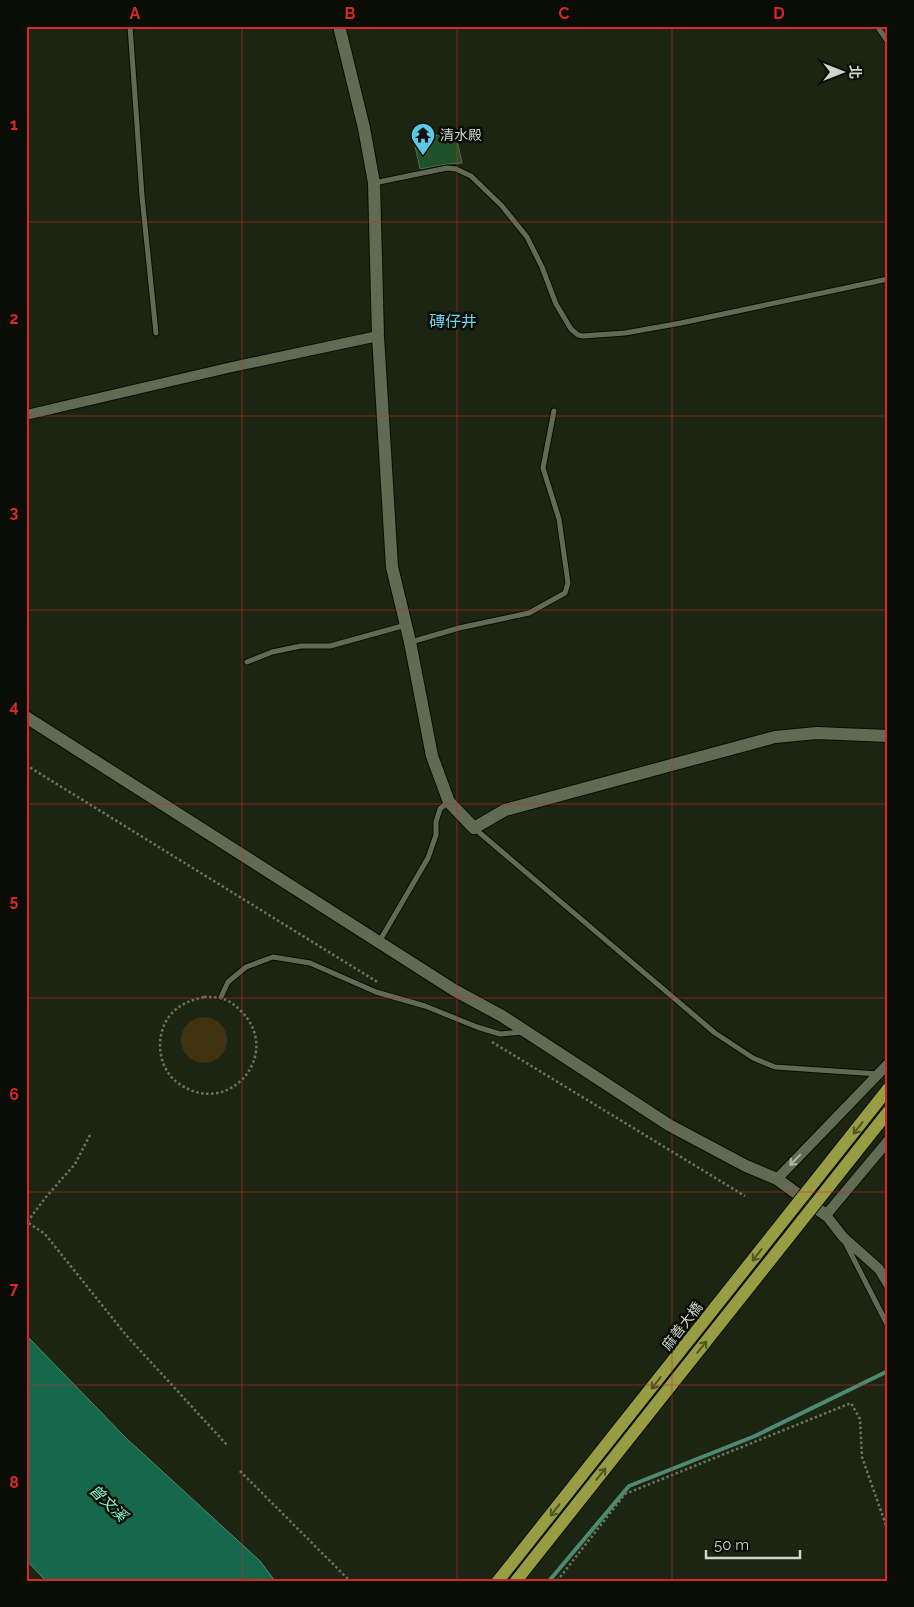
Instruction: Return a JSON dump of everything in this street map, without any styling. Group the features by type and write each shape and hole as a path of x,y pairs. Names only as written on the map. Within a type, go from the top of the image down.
{"main road":[{"name":"麻善大橋","path":"498,1581 888,1089"},
{"name":"麻善大橋","path":"516,1581 888,1112"}],"street":[{"path":"339,26 364,128 374,183 378,336 392,568 410,642 432,756 449,802 474,828 505,810 775,736 817,733 888,736"},
{"path":"26,416 232,367 378,336"},
{"path":"26,717 454,990 502,1016 669,1125 746,1166 777,1179 826,1215 843,1237 879,1269 888,1284"},
{"path":"777,1179 888,1064"},
{"path":"826,1215 888,1141"}],"lane":[{"path":"130,26 142,196 156,333"},
{"path":"877,26 888,42"},
{"path":"374,183 447,168 456,169 471,176 502,206 527,237 542,267 556,304 571,329 578,335 583,336 625,333 681,323 888,279"},
{"path":"410,642 458,628 528,613 565,593 568,583 559,519 543,468 554,411"},
{"path":"247,662 272,652 301,646 330,646 406,625"},
{"path":"379,942 428,858 436,835 436,822 440,809 449,802"},
{"path":"474,828 715,1033 753,1058 775,1067 878,1074"},
{"path":"221,997 228,982 246,967 273,958 310,963 376,992 425,1006 500,1034 526,1032"},
{"path":"843,1237 888,1326"}],"path":[{"path":"26,765 387,987"},
{"path":"204,997 221,997 236,1006 248,1017 253,1027 256,1044 254,1060 247,1075 235,1086 220,1093 203,1094 187,1089 173,1079 165,1069 160,1053 161,1036 167,1020 187,1002 204,997"},
{"path":"477,1027 482,1035 745,1196"},
{"path":"90,1135 75,1164 27,1222 45,1234 126,1334 227,1445"},
{"path":"557,1581 625,1494 852,1403 860,1419 862,1457 888,1532"},
{"path":"240,1471 350,1581"}],"shaded area":[{"path":"204,1017 217,1021 223,1027 227,1040 223,1053 217,1059 204,1063 191,1059 185,1053 181,1040 185,1027 191,1021"}],"water":[{"name":"曾文溪","path":"26,1335 126,1438 260,1561 275,1581 46,1581 26,1560"}],"building":[{"path":"455,131 462,163 420,169 414,141"}],"waterway":[{"path":"549,1581 629,1486 755,1436 888,1371"}],"place":[{"name":"清水殿","path":"423,156"}],"district":[{"name":"磚仔井","path":"453,321"}]}
